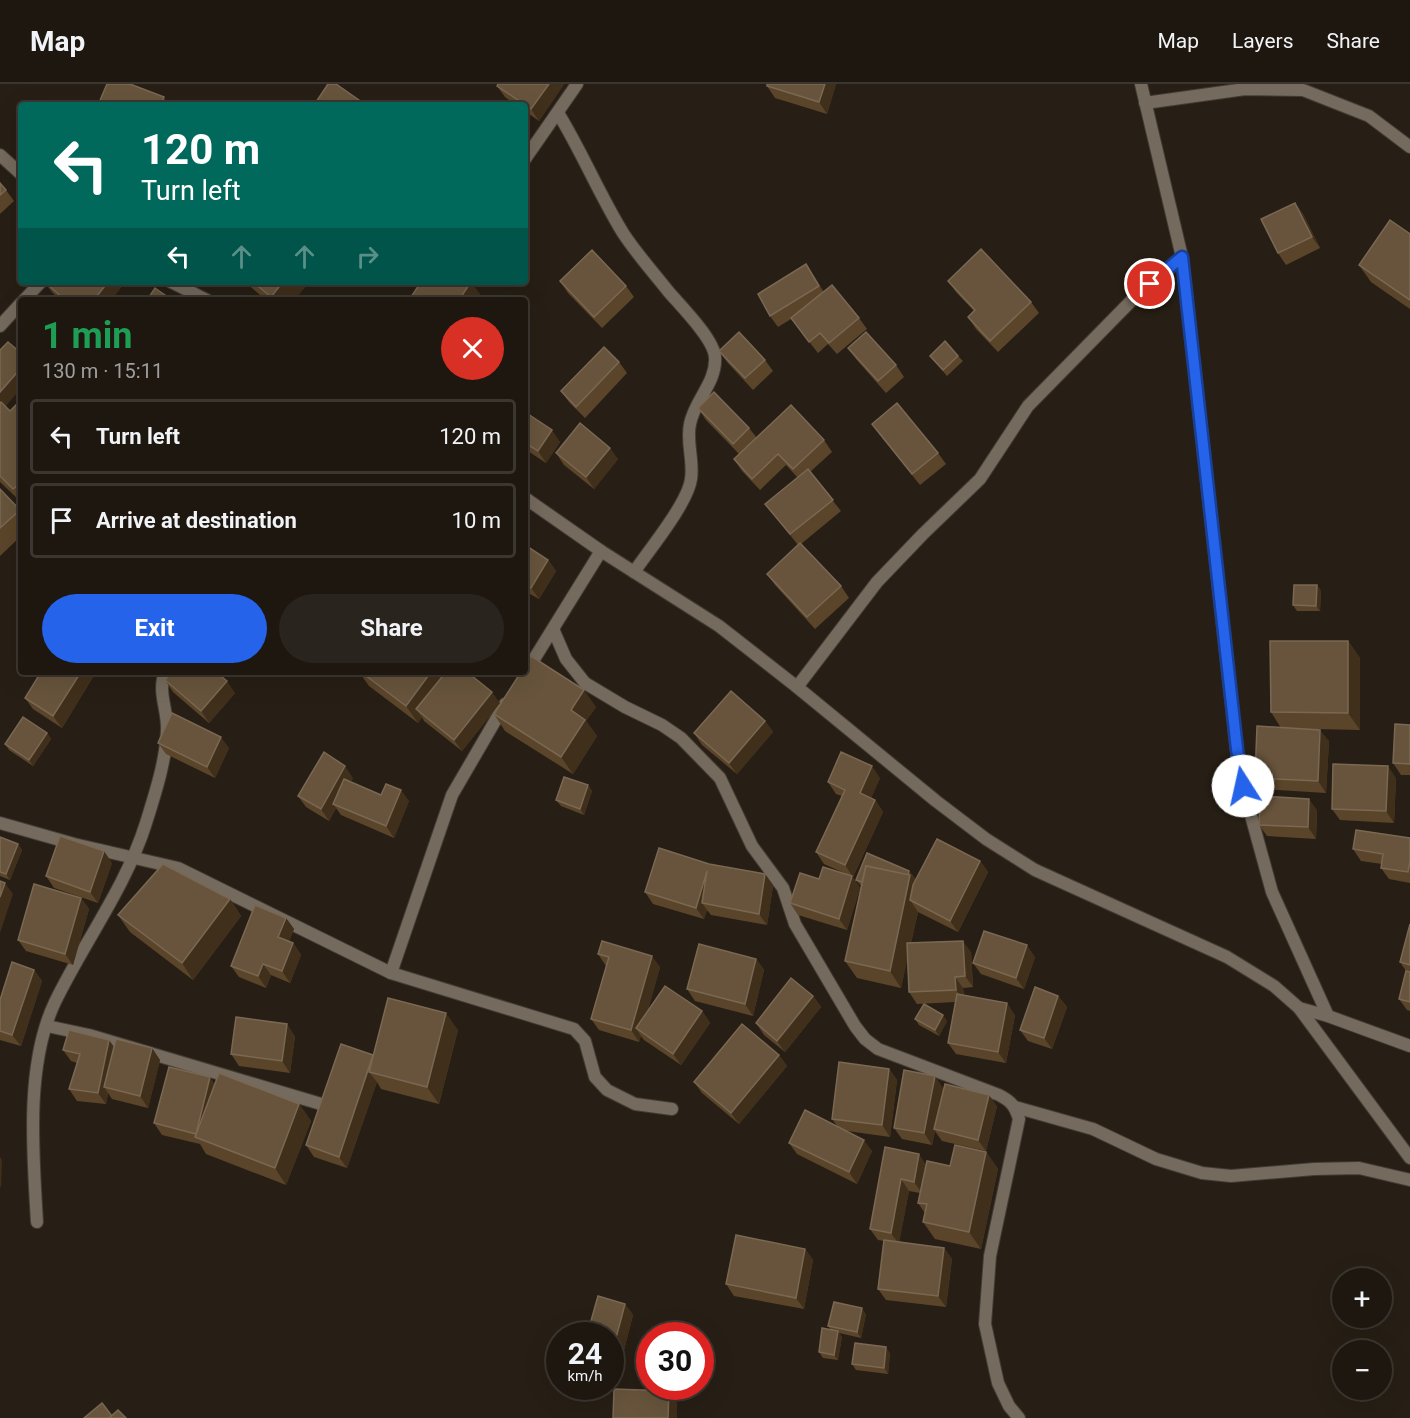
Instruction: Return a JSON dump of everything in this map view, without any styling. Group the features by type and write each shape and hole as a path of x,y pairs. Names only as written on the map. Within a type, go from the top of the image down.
{"street":[{"path":"528,155 576,84"},
{"path":"1141,84 1182,257 1239,772 1272,892 1328,1016"},
{"path":"1145,103 1245,89 1303,90 1369,116 1410,147"},
{"path":"558,113 624,234 650,269 693,319 716,356 711,381 697,404 690,424 691,480 678,510 634,572"},
{"path":"0,155 18,171"},
{"path":"797,687 877,582 922,534 980,479 1028,406 1134,298 1182,257"},
{"path":"26,297 38,285"},
{"path":"177,285 201,297"},
{"path":"0,326 18,306"},
{"path":"528,500 601,551 719,626 986,839 1035,870 1227,957 1274,986 1299,1008 1410,1158"},
{"path":"528,669 601,551"},
{"path":"554,629 566,659 585,683 625,707 662,725 681,738 720,778 752,846 783,888 795,924 865,1039 878,1049 1008,1099 1015,1107 1019,1119 990,1256 985,1324 998,1383 1009,1406 1019,1418"},
{"path":"37,1222 33,1152 34,1105 39,1052 54,1004 133,857 146,824 162,764 167,729 161,690 164,675"},
{"path":"391,973 452,795 524,675"},
{"path":"0,823 74,844 178,868 391,973 574,1029 585,1041 595,1077 607,1090 635,1104 672,1109"},
{"path":"1299,1008 1328,1016 1410,1046"},
{"path":"47,1026 89,1035 321,1104"},
{"path":"1015,1107 1093,1129 1156,1159 1202,1173 1232,1176 1314,1169 1359,1168 1410,1180"}],"building":[{"path":"107,84 130,84 164,97 162,102 99,102"},
{"path":"328,84 336,84 362,102 316,102"},
{"path":"498,84 549,84 531,109 528,107 528,102 521,102 497,86"},
{"path":"767,84 825,84 819,102 767,86"},
{"path":"0,183 6,190 0,195"},
{"path":"1295,203 1312,237 1278,253 1261,219"},
{"path":"1390,220 1410,234 1410,300 1359,265"},
{"path":"981,249 1031,302 990,341 968,317 975,310 948,281"},
{"path":"592,250 626,286 594,317 560,281"},
{"path":"806,264 819,286 770,316 758,294"},
{"path":"48,285 106,285 96,297 62,297"},
{"path":"257,285 281,285 271,297"},
{"path":"419,285 469,285 461,297 411,297"},
{"path":"832,285 859,318 829,343 820,333 809,342 791,318"},
{"path":"155,288 168,297 149,297"},
{"path":"739,332 765,360 745,378 719,351"},
{"path":"866,332 896,365 878,381 848,348"},
{"path":"945,341 958,356 943,370 930,356"},
{"path":"8,342 18,350 18,371 0,392 0,350"},
{"path":"604,347 619,362 576,407 561,391"},
{"path":"714,392 749,428 733,444 698,408"},
{"path":"0,403 10,411 18,405 18,487 13,489 0,476"},
{"path":"897,403 938,453 912,474 872,424"},
{"path":"791,405 824,440 793,469 778,454 752,479 734,459"},
{"path":"528,414 552,430 538,451 528,445"},
{"path":"580,423 610,448 586,477 556,453"},
{"path":"808,469 833,500 790,534 765,504"},
{"path":"0,489 18,508 18,512 0,528"},
{"path":"800,543 841,586 807,617 767,574"},
{"path":"528,547 548,560 531,588 528,586"},
{"path":"1294,585 1317,585 1316,606 1293,605"},
{"path":"1270,641 1348,641 1348,713 1271,712"},
{"path":"531,656 584,690 571,710 585,720 561,757 494,714 519,675 528,675 528,660"},
{"path":"39,675 79,675 53,716 25,698"},
{"path":"169,675 220,675 227,681 201,711 165,680"},
{"path":"365,675 429,675 406,706"},
{"path":"444,675 471,675 492,692 454,740 416,709"},
{"path":"731,691 765,721 729,763 694,733"},
{"path":"172,713 221,737 207,767 158,743"},
{"path":"23,717 47,733 29,760 5,744"},
{"path":"1395,724 1410,725 1410,764 1393,763"},
{"path":"1257,726 1320,730 1318,781 1255,778"},
{"path":"324,752 345,766 321,809 298,796"},
{"path":"841,752 872,766 860,793 875,800 845,865 816,852 845,790 828,782"},
{"path":"1333,764 1388,766 1386,811 1332,809"},
{"path":"564,777 588,785 580,809 556,800"},
{"path":"344,779 381,795 386,784 401,790 386,826 333,804"},
{"path":"1260,796 1309,799 1308,827 1259,825"},
{"path":"1356,830 1410,838 1408,872 1381,868 1383,854 1353,849"},
{"path":"60,836 104,851 90,892 46,876"},
{"path":"0,837 18,844 6,874 0,872"},
{"path":"937,839 980,861 950,921 910,900 913,885"},
{"path":"659,848 709,864 765,874 759,914 702,903 707,871 696,908 645,892"},
{"path":"867,853 909,871 908,875 866,866 862,882 856,880"},
{"path":"163,864 230,899 182,963 118,915"},
{"path":"866,866 910,875 890,971 845,961"},
{"path":"823,867 852,876 839,919 790,903 800,873 819,879"},
{"path":"0,881 5,883 0,897"},
{"path":"34,884 81,898 65,954 18,940"},
{"path":"255,905 286,918 278,937 293,943 282,971 263,964 258,976 231,966"},
{"path":"1410,924 1410,965 1400,962"},
{"path":"984,931 1027,945 1016,978 973,963"},
{"path":"602,941 652,956 631,1030 591,1019 609,957 598,954"},
{"path":"963,941 965,976 955,977 956,990 909,992 907,943"},
{"path":"699,944 756,959 745,1004 687,989"},
{"path":"12,962 34,970 12,1035 0,1031 0,1000"},
{"path":"1406,971 1410,972 1410,1002 1399,999"},
{"path":"791,978 813,996 777,1041 756,1023"},
{"path":"665,986 702,1011 673,1054 636,1028"},
{"path":"1035,987 1058,996 1044,1038 1020,1030"},
{"path":"957,994 1007,1003 998,1052 948,1043"},
{"path":"388,998 446,1013 427,1087 369,1072"},
{"path":"924,1004 943,1015 935,1030 915,1019"},
{"path":"236,1017 287,1024 282,1061 231,1054"},
{"path":"742,1024 779,1055 731,1113 694,1082"},
{"path":"69,1030 109,1040 98,1093 69,1089 80,1054 63,1050"},
{"path":"116,1039 152,1048 140,1096 104,1087"},
{"path":"341,1044 373,1055 339,1157 306,1145"},
{"path":"839,1062 889,1069 882,1125 832,1119"},
{"path":"169,1067 210,1077 196,1134 154,1123"},
{"path":"904,1070 935,1076 924,1133 894,1128"},
{"path":"219,1073 299,1104 275,1168 195,1137"},
{"path":"945,1084 989,1095 978,1140 934,1129"},
{"path":"805,1110 864,1140 849,1172 789,1143"},
{"path":"955,1145 986,1152 969,1232 923,1222 927,1204 918,1203 927,1161 950,1166"},
{"path":"885,1147 919,1154 914,1182 901,1179 891,1233 870,1229"},
{"path":"736,1235 805,1249 796,1298 726,1284"},
{"path":"884,1240 944,1248 938,1296 878,1289"},
{"path":"598,1296 625,1304 620,1322 591,1322"},
{"path":"834,1302 862,1308 857,1332 828,1326"},
{"path":"822,1328 838,1331 834,1355 819,1352"},
{"path":"855,1343 886,1347 884,1368 852,1364"},
{"path":"624,1389 636,1390 636,1400 669,1400 668,1418 613,1418 614,1400 624,1400"},
{"path":"102,1403 112,1416 84,1418"},
{"path":"118,1410 126,1418 109,1418"}],"route":[{"path":"1150,284 1182,257 1239,772 1243,786"}]}
